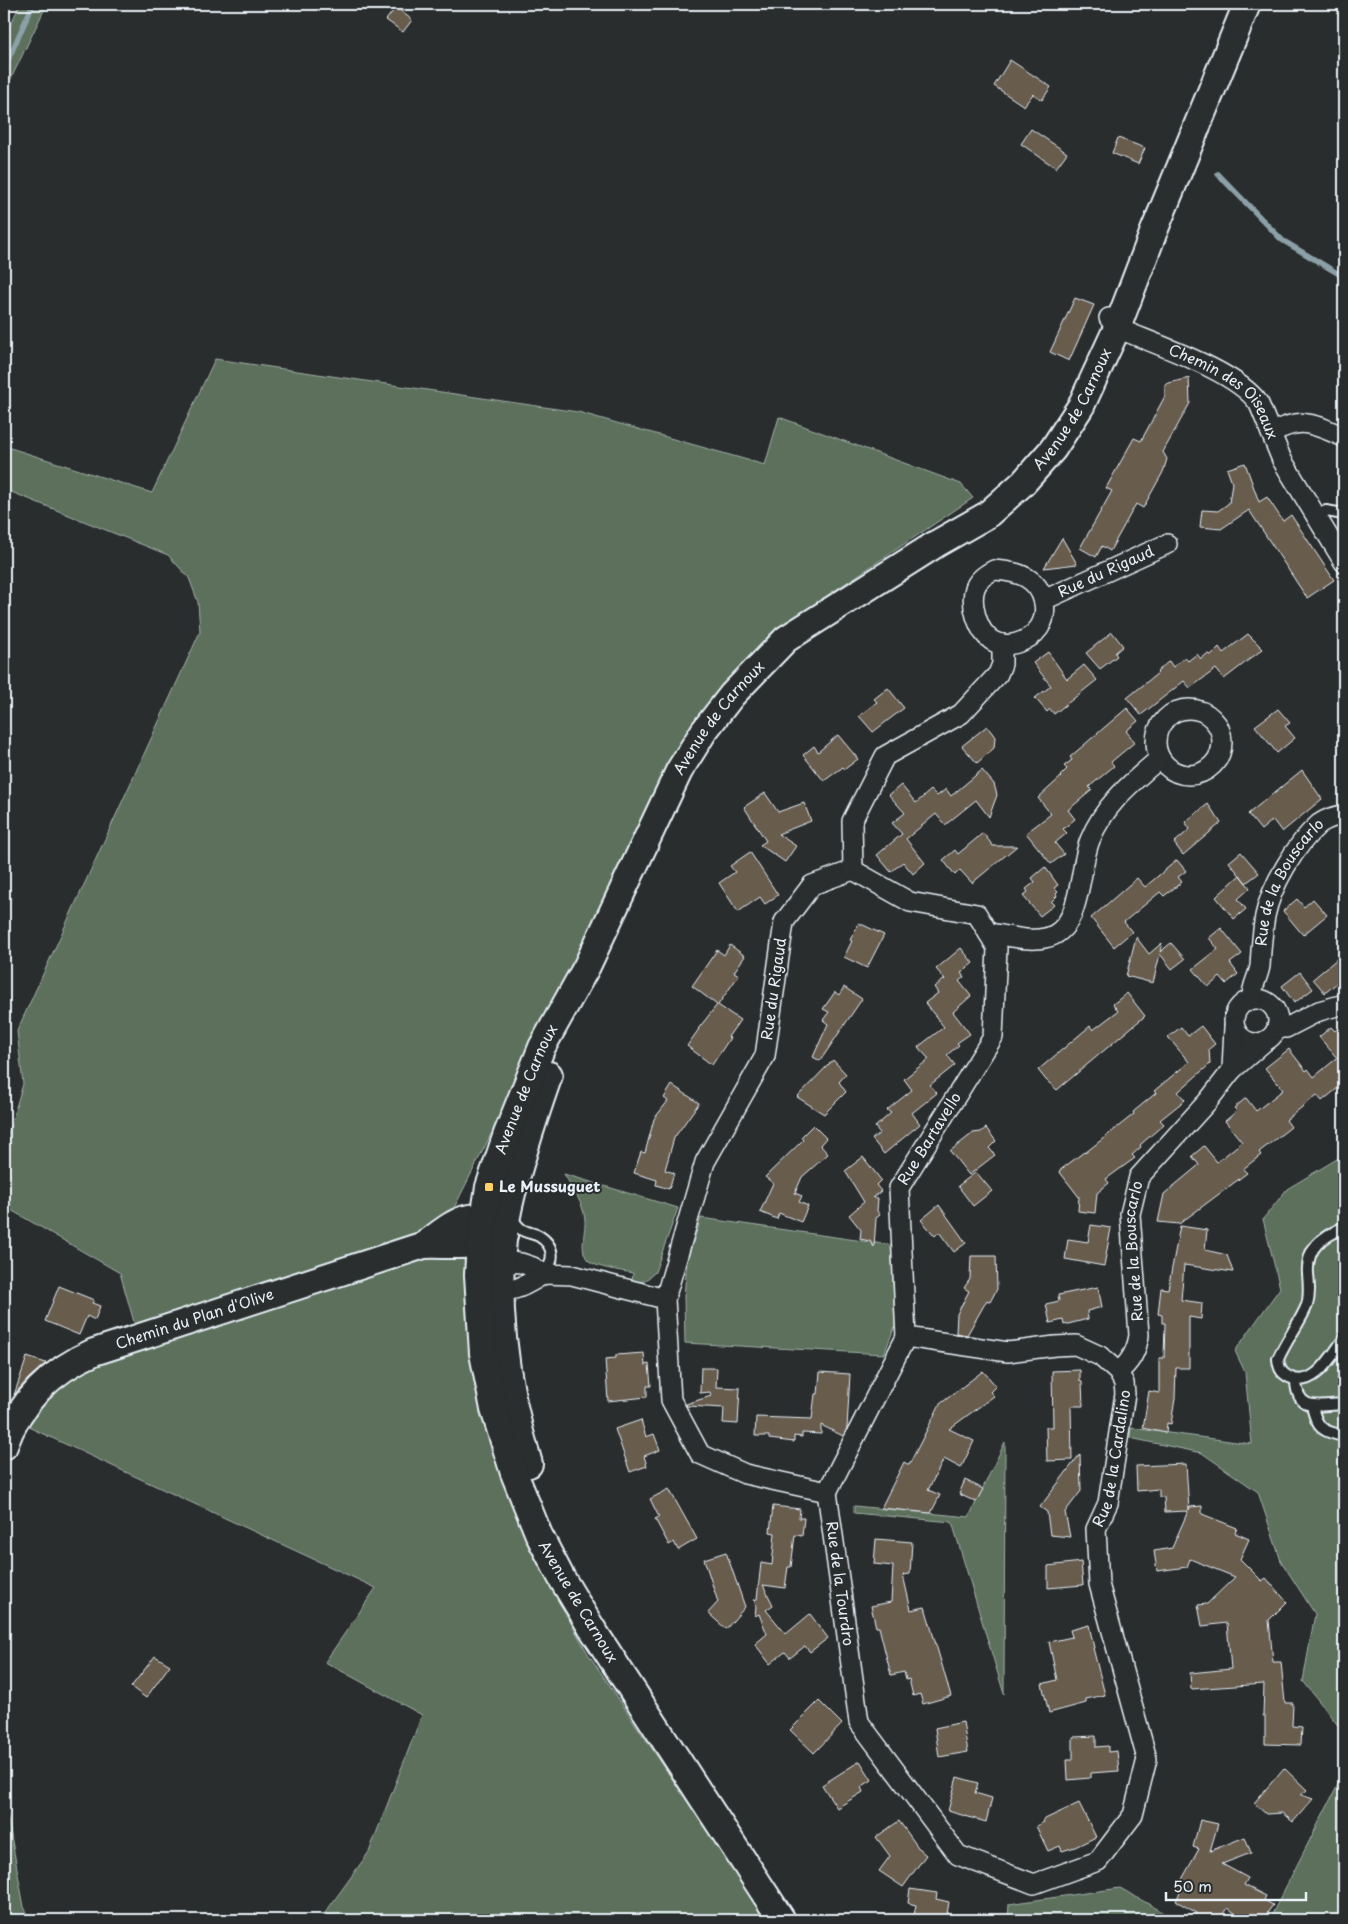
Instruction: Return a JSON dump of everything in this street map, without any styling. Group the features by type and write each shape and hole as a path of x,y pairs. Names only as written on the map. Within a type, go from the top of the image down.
{"main road":[{"name":"Avenue de Carnoux","path":"782,1920 561,1578 539,1536 514,1474 494,1409 483,1353 478,1275 480,1244 489,1187 506,1134 542,1047 587,966 679,771 704,731 732,695 786,639 936,544 987,515 1023,483 1053,449 1081,406 1112,322 1154,231 1248,4"},
{"name":"Avenue de Carnoux","path":"1187,153 1264,4"},
{"name":"Avenue de Carnoux","path":"587,966 534,1118 508,1207 501,1264 501,1328 509,1382 526,1456 539,1496 555,1536 576,1577 601,1619 802,1920"},
{"name":"Chemin du Plan d'Olive","path":"4,1446 12,1427 35,1392 57,1372 79,1358 424,1245 461,1220 475,1216 484,1218"},
{"path":"484,1218 498,1227 504,1235"},
{"name":"Chemin du Plan d'Olive","path":"424,1245 480,1244 497,1240 504,1235"}],"street":[{"name":"Chemin des Oiseaux","path":"1112,322 1220,372 1254,396 1282,460 1344,562"},
{"path":"1271,433 1282,427 1309,423 1344,436"},
{"name":"Rue du Rigaud","path":"1044,600 1167,544"},
{"path":"994,570 1010,572 1027,578 1038,588 1044,600 1045,614 1039,628 1026,639 1015,644 1002,644 992,640 983,630 973,601 975,587 983,576 994,570"},
{"path":"1002,644 1002,664 998,674 961,714 885,756 852,821 852,870 910,902 977,914 992,940 1045,938 1058,934 1072,917 1090,840 1103,815 1122,791 1159,759"},
{"name":"Rue de la Bouscarlo","path":"1252,999 1251,993 1260,969 1266,915 1274,890 1290,860 1320,823 1344,815"},
{"name":"Rue du Rigaud","path":"665,1299 705,1162 764,1056 784,922 812,886 852,870"},
{"name":"Rue Bartavello","path":"906,1337 899,1188 993,1037 992,940"},
{"path":"1232,1070 1234,1027 1235,1012 1240,1006 1252,999 1266,1001 1271,1005 1278,1018 1271,1035 1250,1043 1243,1040 1234,1027"},
{"name":"Rue de la Bouscarlo","path":"1118,1372 1124,1368 1130,1359 1138,1343 1139,1335 1130,1214 1139,1177 1208,1101 1232,1070 1271,1035 1319,1011 1344,1004"},
{"path":"544,1274 522,1287 501,1291 485,1282 478,1275 489,1268 501,1264 508,1262 520,1263 533,1267 544,1274 572,1275 665,1299 671,1400 700,1454 745,1474 828,1492 906,1337"},
{"name":"Rue de la Cardalino","path":"906,1337 1008,1352 1076,1345 1100,1356 1118,1372 1124,1383 1125,1394 1108,1504 1096,1529 1099,1584 1147,1759 1133,1814 1098,1861 1034,1884"},
{"name":"Rue de la Tourdro","path":"828,1492 859,1722 958,1855 1034,1884"}],"lane":[{"path":"1311,508 1344,514"},
{"path":"508,1207 516,1225 539,1236 548,1244 553,1259 550,1267 544,1274"},
{"path":"1344,1227 1315,1244 1308,1266 1309,1290 1306,1305 1278,1359 1282,1373 1296,1381 1306,1380 1314,1376 1344,1339"},
{"path":"1296,1381 1296,1392 1304,1403 1312,1406 1344,1404"},
{"path":"1312,1406 1315,1420 1321,1429 1344,1436"}],"green space":[{"path":"20,4 47,4 4,93 4,39"},
{"path":"215,359 578,412 765,465 779,417 961,484 973,498 770,634 709,706 669,780 454,1208 425,1234 136,1329 120,1273 4,1206 4,1147 23,1084 17,1031 200,632 198,602 189,578 168,555 4,489 4,446 152,493"},
{"path":"1344,1153 1344,1733 1303,1681 1315,1614 1281,1561 1258,1492 1202,1453 1130,1438 1131,1428 1252,1444 1245,1372 1235,1351 1280,1288 1263,1219 1287,1189"},
{"path":"564,1174 678,1208 655,1272 645,1281 632,1282 633,1273 597,1266 589,1261 583,1247 584,1214 577,1196"},
{"path":"701,1218 891,1245 895,1326 884,1354 685,1343 684,1297 687,1261"},
{"path":"428,1255 466,1260 484,1422 529,1548 587,1652 767,1920 320,1920 369,1852 422,1715 325,1662 376,1588 24,1425 59,1385 87,1363"},
{"path":"1005,1442 1004,1694 952,1522 854,1513 854,1506 969,1517"},
{"path":"1344,1773 1344,1920 1269,1920"},
{"path":"4,1797 24,1907 31,1920 4,1920"},
{"path":"1120,1888 1177,1920 1008,1920 1009,1904"}],"building":[{"path":"396,7 412,20 403,32 386,20"},
{"path":"1010,60 1051,87 1042,100 1033,94 1024,106 994,86"},
{"path":"1031,129 1067,153 1056,168 1021,144"},
{"path":"1118,138 1145,148 1138,164 1112,153"},
{"path":"1075,298 1094,305 1069,361 1050,352"},
{"path":"1189,378 1190,403 1163,452 1167,459 1163,472 1143,508 1136,504 1110,551 1102,546 1096,557 1080,548 1112,491 1106,488 1134,438 1141,441 1165,396 1165,384"},
{"path":"1245,463 1259,502 1267,497 1283,521 1291,515 1334,580 1307,598 1249,510 1221,529 1200,527 1202,510 1218,511 1229,503 1232,483 1227,469"},
{"path":"1062,538 1077,564 1044,568"},
{"path":"1112,632 1123,646 1115,653 1117,656 1100,669 1086,653"},
{"path":"1248,634 1263,649 1224,679 1216,669 1190,688 1184,681 1141,715 1127,698 1158,673 1169,661 1173,667 1185,657 1188,661 1197,654 1201,659 1207,654 1211,655 1219,647 1223,653"},
{"path":"1048,652 1067,679 1084,665 1097,680 1054,714 1050,709 1047,712 1035,698 1051,686 1033,663"},
{"path":"888,688 904,708 873,732 859,716 877,702 874,699"},
{"path":"1127,708 1138,721 1126,731 1135,742 1111,762 1114,766 1089,787 1092,790 1068,810 1075,819 1063,829 1067,833 1055,843 1064,854 1051,864 1026,833 1051,814 1038,798 1061,777 1067,769 1064,766 1072,760 1070,757"},
{"path":"1278,709 1290,723 1285,726 1295,738 1277,753 1255,726"},
{"path":"987,726 995,737 994,748 977,763 962,746"},
{"path":"838,735 858,759 824,781 803,755 814,746 818,752"},
{"path":"982,770 994,784 997,795 989,817 976,800 945,825 936,814 906,839 925,863 913,874 903,862 891,872 877,855 902,834 892,823 905,813 889,795 901,785 916,803 931,790 937,796 946,789 951,796"},
{"path":"1302,770 1322,799 1282,832 1273,820 1261,830 1248,814"},
{"path":"765,793 778,812 804,803 811,821 778,834 796,846 785,862 760,845 766,841 744,807"},
{"path":"1208,804 1221,823 1183,855 1174,843 1190,829 1185,822"},
{"path":"983,833 993,846 1017,846 972,883 960,870 955,875 943,860 955,850 958,854"},
{"path":"750,852 778,895 765,904 760,897 738,912 719,883 735,872 730,866"},
{"path":"1241,852 1259,873 1246,883 1229,862"},
{"path":"1177,860 1186,871 1178,877 1182,882 1164,896 1160,892 1124,922 1132,932 1114,947 1091,918 1137,878 1145,887"},
{"path":"1045,867 1058,885 1054,888 1058,892 1051,902 1054,905 1040,916 1023,896 1028,892 1026,889 1035,882 1032,878"},
{"path":"1240,875 1250,888 1238,899 1246,909 1234,919 1216,897"},
{"path":"1297,899 1304,907 1313,899 1327,915 1303,935 1283,911"},
{"path":"859,923 884,935 867,968 844,957"},
{"path":"1221,928 1242,954 1230,963 1238,974 1226,984 1220,977 1208,987 1193,969 1218,949 1209,938"},
{"path":"1136,937 1149,954 1162,943 1160,952 1171,943 1185,959 1172,969 1160,954 1153,983 1126,976"},
{"path":"730,945 745,956 734,972 739,975 718,1005 740,1020 712,1065 687,1046 717,1005 692,986 717,950 724,955"},
{"path":"961,948 973,963 961,973 964,977 959,981 971,996 953,1012 970,1034 957,1043 959,1045 947,1055 955,1065 930,1085 937,1093 912,1113 920,1124 884,1154 872,1139 880,1133 875,1127 891,1113 887,1110 912,1090 904,1079 929,1059 918,1047 944,1027 925,1003 938,993 934,987 945,979 936,969"},
{"path":"1344,953 1344,977 1325,993 1313,979"},
{"path":"1300,972 1313,989 1294,1003 1282,986"},
{"path":"844,987 862,999 820,1061 813,1057 828,1024 823,1020 829,1012 823,1009 835,992 839,995"},
{"path":"1127,993 1145,1016 1057,1090 1038,1070 1090,1026 1093,1030 1118,1011 1113,1004"},
{"path":"1344,1024 1344,1083 1322,1101 1317,1095 1286,1120 1291,1127 1259,1152 1261,1155 1243,1169 1247,1173 1179,1224 1158,1222 1164,1194 1199,1165 1192,1156 1204,1146 1217,1162 1242,1142 1225,1121 1237,1111 1234,1108 1246,1098 1256,1111 1283,1090 1265,1068 1289,1049 1306,1071 1308,1069 1314,1077 1337,1058 1319,1037 1331,1027 1335,1031"},
{"path":"1201,1026 1215,1044 1209,1049 1210,1064 1178,1092 1185,1100 1160,1120 1164,1124 1140,1145 1141,1147 1132,1155 1135,1158 1106,1179 1109,1183 1097,1193 1095,1213 1078,1211 1079,1197 1059,1171 1134,1114 1133,1112 1156,1093 1154,1091 1189,1062 1168,1037 1181,1027 1188,1036"},
{"path":"833,1060 846,1074 839,1082 846,1092 824,1114 797,1097"},
{"path":"672,1085 699,1103 674,1138 665,1170 674,1173 669,1189 656,1185 657,1180 634,1173 641,1152 645,1153 654,1119 668,1101 664,1098"},
{"path":"813,1125 826,1138 820,1145 828,1154 802,1177 795,1193 802,1196 799,1202 808,1206 801,1222 779,1213 777,1219 760,1212 773,1183 765,1177 803,1140 801,1137"},
{"path":"986,1128 996,1141 989,1148 995,1155 969,1175 950,1151 973,1133 981,1132"},
{"path":"863,1157 881,1180 876,1185 881,1191 873,1198 878,1198 877,1211 880,1215 876,1218 874,1247 870,1241 860,1239 861,1230 849,1215 864,1202 845,1171"},
{"path":"976,1172 992,1191 973,1206 958,1186"},
{"path":"939,1205 966,1243 954,1252 939,1232 935,1236 921,1220"},
{"path":"1091,1225 1111,1228 1104,1266 1065,1259 1068,1239 1088,1242"},
{"path":"1180,1226 1207,1230 1205,1250 1227,1255 1233,1272 1184,1265 1181,1300 1202,1303 1201,1319 1189,1317 1189,1368 1176,1368 1175,1399 1171,1424 1167,1423 1166,1433 1143,1428 1149,1391 1159,1393 1159,1358 1164,1358 1165,1323 1162,1323 1162,1315 1158,1314 1161,1288 1168,1289"},
{"path":"971,1256 996,1256 997,1289 990,1302 987,1300 967,1335 956,1333 957,1314 969,1291 964,1288 970,1279"},
{"path":"59,1286 94,1300 92,1303 100,1306 95,1320 87,1316 79,1335 45,1321"},
{"path":"1098,1287 1102,1307 1087,1311 1088,1319 1064,1325 1063,1320 1050,1323 1046,1304 1059,1301 1058,1295"},
{"path":"644,1353 645,1365 649,1364 651,1386 647,1386 647,1397 608,1401 605,1359 616,1358 616,1355"},
{"path":"27,1357 46,1363 14,1395"},
{"path":"701,1368 717,1368 716,1387 740,1388 738,1424 723,1423 724,1408 687,1406 686,1404 711,1396 710,1392 700,1393"},
{"path":"1080,1370 1083,1406 1071,1406 1072,1460 1047,1461 1046,1427 1053,1427 1052,1371"},
{"path":"983,1371 996,1386 990,1392 994,1396 949,1429 974,1441 961,1468 944,1459 928,1490 940,1495 931,1513 881,1508 904,1462 909,1465 940,1404"},
{"path":"820,1372 850,1374 847,1428 843,1436 821,1425 821,1434 802,1433 802,1437 794,1436 794,1442 769,1439 769,1436 755,1436 756,1417 812,1419 815,1394 818,1394"},
{"path":"641,1420 646,1437 654,1434 660,1450 644,1456 647,1466 630,1472 615,1429"},
{"path":"1080,1454 1081,1491 1065,1512 1070,1537 1050,1535 1047,1512 1040,1507"},
{"path":"1186,1464 1189,1510 1190,1507 1202,1506 1202,1514 1237,1528 1235,1533 1249,1539 1240,1559 1262,1581 1266,1578 1287,1602 1269,1620 1273,1662 1281,1662 1285,1703 1293,1703 1292,1726 1302,1727 1301,1745 1265,1744 1265,1716 1263,1716 1264,1684 1191,1689 1190,1673 1231,1669 1227,1623 1202,1626 1198,1605 1207,1604 1235,1577 1190,1559 1187,1567 1157,1571 1154,1551 1172,1548 1188,1511 1165,1512 1164,1497 1159,1497 1159,1489 1137,1491 1136,1466"},
{"path":"965,1480 983,1489 976,1502 959,1494"},
{"path":"669,1489 697,1539 678,1550 674,1542 669,1545 655,1519 659,1517 650,1499"},
{"path":"773,1506 800,1509 799,1518 804,1518 802,1536 795,1535 791,1567 788,1567 785,1588 763,1585 773,1605 766,1610 786,1634 810,1614 828,1638 810,1652 805,1646 790,1658 785,1652 770,1664 755,1644 767,1634 759,1614 755,1616 756,1606 754,1600 757,1599 761,1563 772,1565 775,1533 770,1532"},
{"path":"876,1539 912,1542 910,1574 903,1575 911,1610 925,1607 951,1696 923,1704 920,1694 913,1696 909,1679 906,1680 904,1672 891,1675 879,1627 876,1627 871,1606 891,1602 893,1566 874,1564"},
{"path":"726,1552 745,1607 726,1629 708,1613 718,1602 704,1559"},
{"path":"1081,1562 1083,1585 1048,1588 1048,1566"},
{"path":"1089,1625 1105,1695 1086,1699 1086,1703 1049,1713 1042,1684 1057,1680 1049,1642 1072,1637 1070,1630"},
{"path":"155,1656 170,1665 146,1698 131,1687"},
{"path":"819,1701 842,1724 814,1753 790,1730"},
{"path":"963,1722 968,1752 939,1757 935,1728"},
{"path":"1096,1736 1096,1747 1108,1746 1108,1752 1117,1751 1119,1771 1090,1773 1090,1778 1068,1780 1067,1760 1073,1760 1073,1737"},
{"path":"860,1761 872,1780 861,1787 863,1792 837,1808 822,1785"},
{"path":"1284,1768 1307,1790 1301,1795 1313,1799 1293,1822 1282,1813 1266,1814 1254,1803"},
{"path":"957,1777 978,1783 975,1793 992,1798 986,1822 948,1811"},
{"path":"1079,1803 1096,1837 1062,1851 1060,1846 1048,1851 1036,1826 1044,1822 1043,1820"},
{"path":"1200,1820 1218,1824 1210,1851 1245,1837 1251,1853 1222,1864 1248,1878 1244,1885 1266,1896 1264,1900 1273,1905 1262,1920 1244,1920 1228,1908 1220,1920 1192,1920 1197,1913 1176,1901 1180,1892 1176,1890 1199,1849 1193,1847"},
{"path":"899,1821 920,1850 926,1855 903,1887 879,1871 890,1856 876,1837"},
{"path":"910,1889 937,1893 936,1899 949,1902 946,1920 916,1920 917,1916 914,1915 916,1905 908,1903"}],"waterway":[{"path":"4,69 33,4"},
{"path":"1218,174 1282,240 1344,277"}],"place":[{"name":"Le Mussuguet","path":"489,1187"}]}
